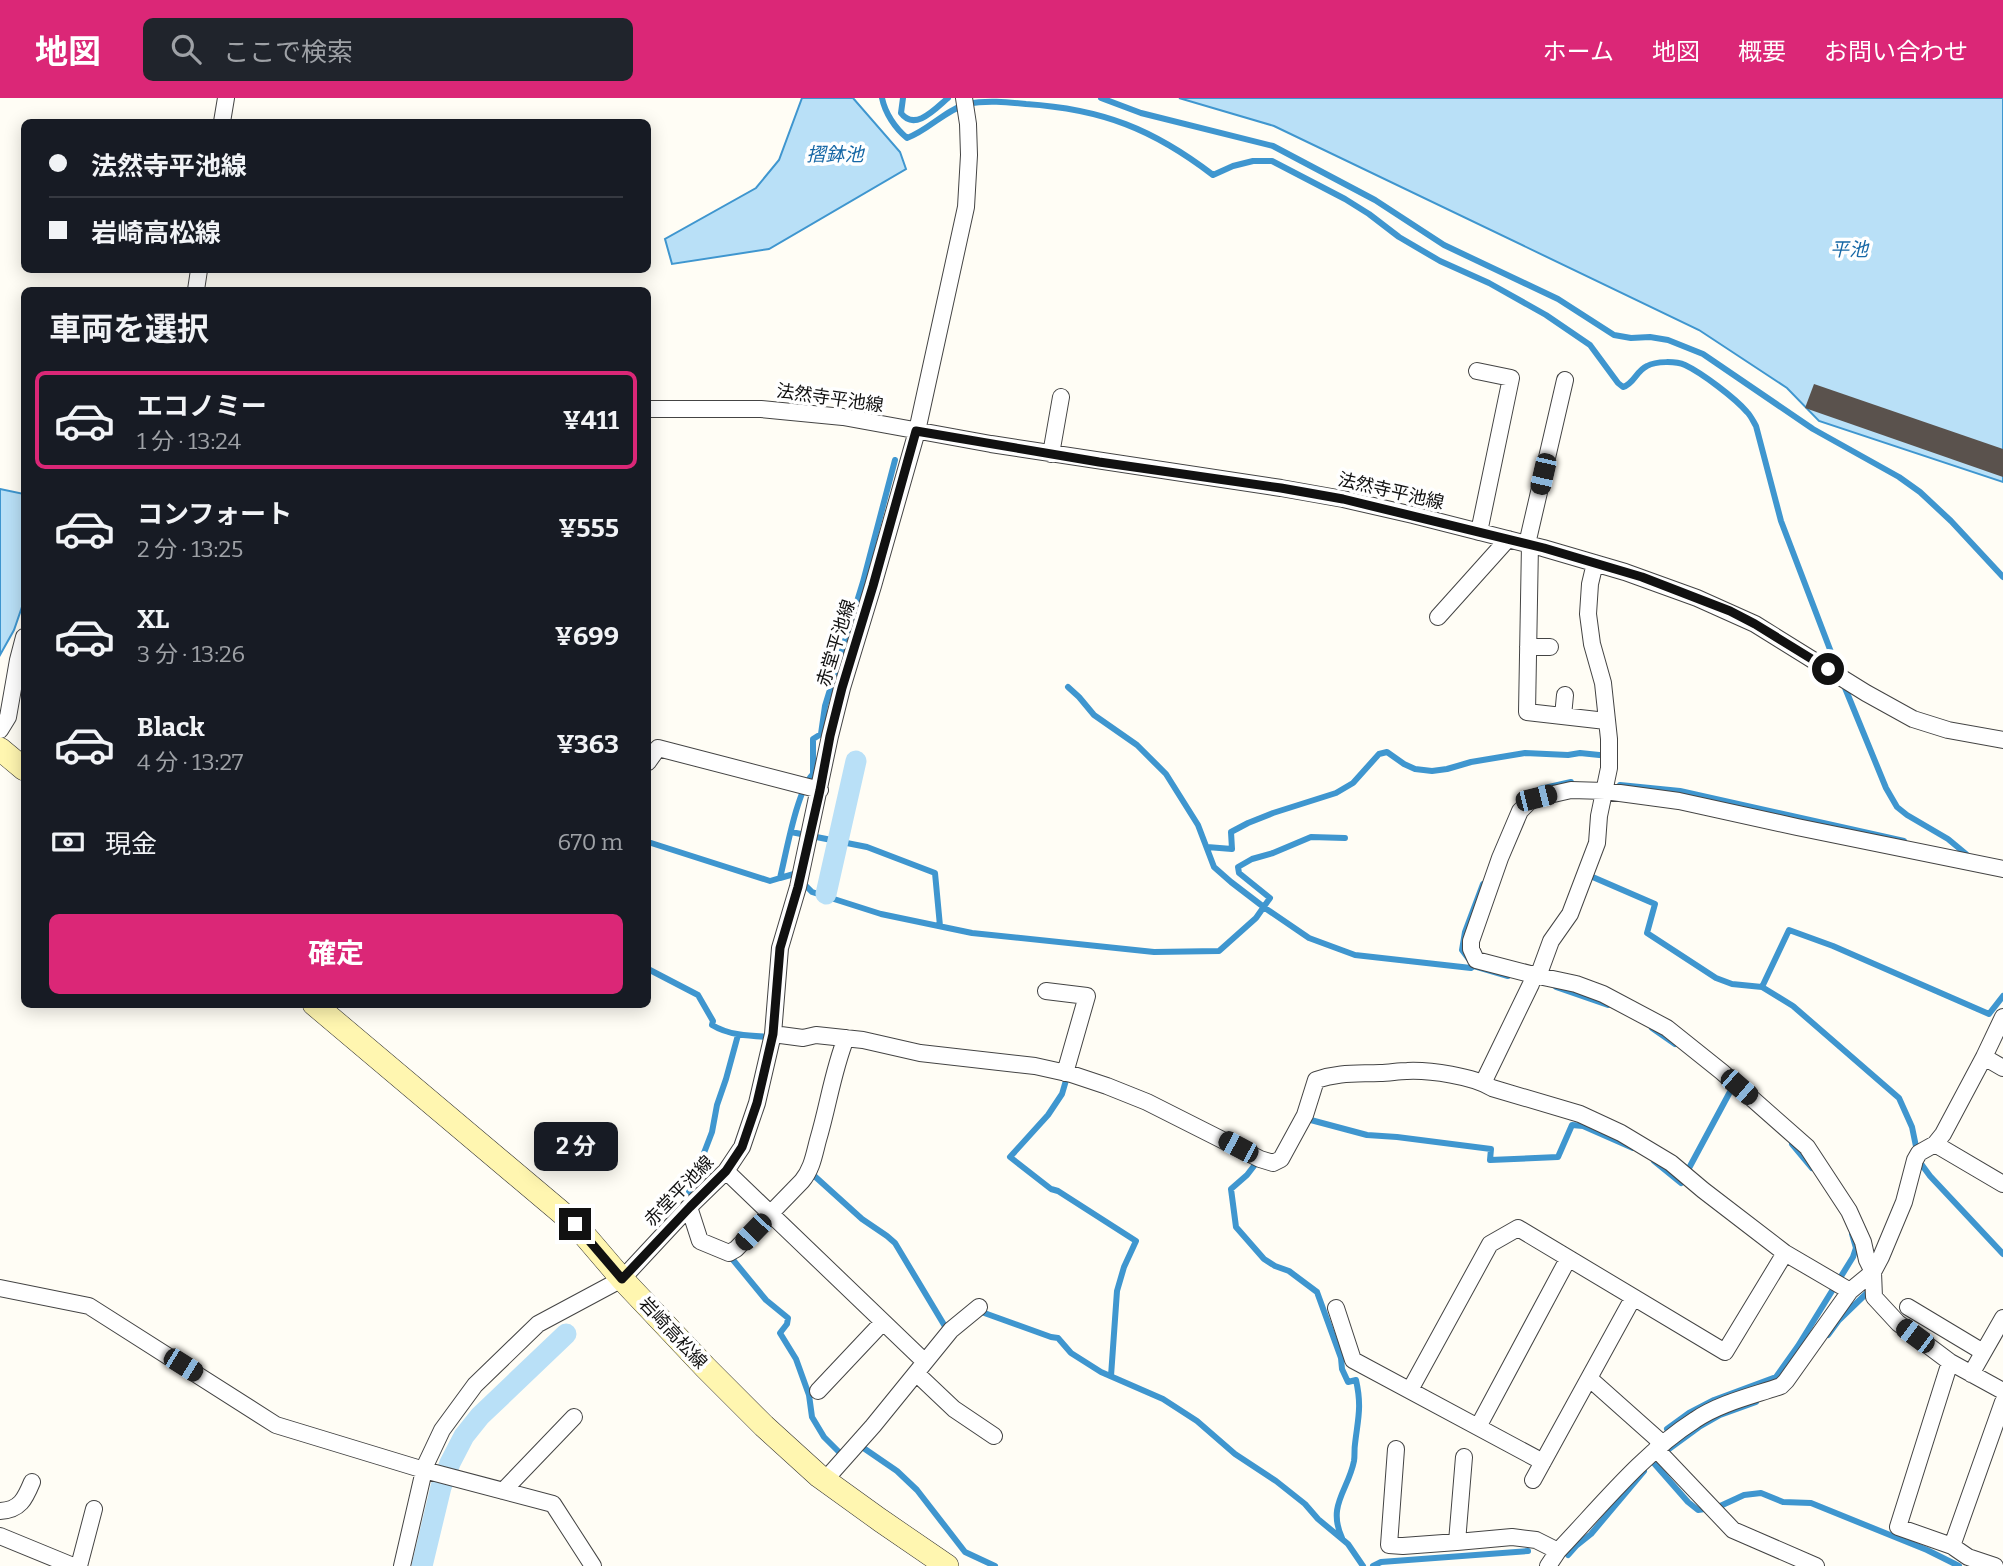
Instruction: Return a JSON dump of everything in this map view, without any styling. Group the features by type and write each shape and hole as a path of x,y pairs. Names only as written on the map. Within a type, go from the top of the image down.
{"main road":[{"path":"0,749 21,766"},
{"name":"岩崎高松線","path":"319,1008 575,1224 622,1279 764,1426 825,1480 947,1566"}],"street":[{"path":"222,119 226,98"},
{"name":"赤堂平池線","path":"402,1566 437,1474 442,1430 475,1385 538,1324 622,1279 726,1171 742,1147 757,1103 773,1034 780,948 798,887 830,736 916,431 966,207 969,155 964,98"},
{"path":"1477,371 1511,378 1479,532"},
{"path":"1565,380 1528,544 1527,712 1606,720"},
{"path":"1051,454 1061,397"},
{"name":"法然寺平池線","path":"651,409 761,409 843,417 1051,454 1343,499 1508,539 1659,583 1730,611 1891,709 1948,730 2003,740"},
{"path":"1482,434 1499,438"},
{"path":"1438,617 1508,539"},
{"path":"1483,1083 1534,975 1540,971 1551,940 1570,914 1597,843 1599,816 1609,768 1609,739 1603,683 1592,643 1588,614 1595,563"},
{"path":"1528,647 1550,647"},
{"path":"0,730 8,717 21,649"},
{"path":"1563,716 1565,695"},
{"path":"651,758 658,748 820,790"},
{"path":"2003,869 1679,801 1605,791 1571,790 1536,798 1520,811 1500,858 1471,941 1476,960 1576,984 1614,998 1667,1028 1722,1072 1807,1147 1849,1210 1873,1272 1874,1297 1898,1323 1950,1362 2003,1391"},
{"path":"1046,991 1087,996 1065,1073"},
{"path":"1548,1566 1558,1551 1648,1455 1695,1419 1716,1408 1781,1386 1786,1381 1850,1291 1873,1272 1904,1202 1915,1160 1919,1153 1935,1144 1952,1118 2003,1017"},
{"path":"773,1034 863,1040 920,1053 1035,1066 1065,1073 1147,1102 1273,1163 1281,1158 1305,1115 1316,1080 1346,1072 1432,1071 1483,1083 1580,1114 1633,1139 1671,1163 1703,1191 1785,1253 1850,1291"},
{"path":"690,1207 700,1241 729,1253 736,1249 810,1171 846,1038"},
{"path":"1984,1057 2003,1068"},
{"path":"1935,1144 2003,1184"},
{"path":"726,1171 884,1322 954,1409 994,1436"},
{"path":"1410,1390 1490,1244 1518,1228 1725,1352 1785,1253"},
{"path":"1478,1427 1568,1259"},
{"path":"0,1288 89,1306 276,1425 437,1474 553,1504 593,1566"},
{"path":"1533,1480 1633,1298"},
{"path":"825,1480 951,1330 979,1307"},
{"path":"1908,1307 1983,1352"},
{"path":"1336,1308 1353,1360 1543,1462"},
{"path":"1971,1374 2003,1318"},
{"path":"818,1391 884,1322"},
{"path":"1950,1362 1898,1527 1952,1546 1968,1557 1994,1566"},
{"path":"1590,1379 1659,1447 1733,1530 1815,1566"},
{"path":"1952,1546 2003,1402"},
{"path":"503,1491 574,1417"},
{"path":"1396,1448 1389,1545 1512,1537 1536,1540 1558,1551"},
{"path":"1457,1542 1464,1457"},
{"path":"0,1511 11,1510 24,1499 32,1482"},
{"path":"79,1566 94,1510"},
{"path":"0,1536 74,1566"}],"water":[{"name":"摺鉢池","path":"802,98 853,98 900,152 906,169 769,249 672,264 665,239 756,188 779,160"},
{"name":"平池","path":"1179,98 2003,98 2003,482 1819,421 1787,388 1699,330 1274,126"},
{"path":"0,489 21,493 21,610 14,630 0,655"}],"building":[{"path":"1814,384 2003,449 2003,477 1805,408"}],"waterway":[{"path":"882,98 891,120 907,138 967,104 1004,102 1079,111 1126,124 1169,145 1213,175 1253,161 1272,161 1345,199 1399,237 1440,261 1489,283 1546,315 1590,345 1623,387 1651,364 1677,363 1692,369 1735,400 1756,426 1781,521 1839,673"},
{"path":"903,98 901,113 913,120 932,112 948,98"},
{"path":"1101,98 1141,113 1273,146 1375,200 1444,245 1558,299 1614,335 1668,340 1703,354 1813,429 1899,477 1920,492 2003,577"},
{"path":"651,843 770,881 780,878 797,808 813,774 813,739 821,734 825,706 863,582 895,460"},
{"path":"1843,683 1886,788 1897,807 1948,839 1966,854"},
{"path":"1068,687 1094,715 1137,745 1166,774 1198,825 1214,867 1265,908 1309,938 1355,955 1471,968 1474,966 1508,976"},
{"path":"1207,847 1232,849 1231,832 1273,813 1336,793 1353,783 1379,754 1387,752 1415,769 1432,771 1525,753 1609,756"},
{"path":"826,894 856,761"},
{"path":"1540,789 1571,782"},
{"path":"1620,785 1680,791 1904,841"},
{"path":"791,832 867,847 935,873 940,926"},
{"path":"780,878 794,874 812,892 881,914 972,933 1154,952 1219,951 1256,918 1270,898 1239,873 1238,867 1311,837 1345,838"},
{"path":"1588,873 1655,904 1647,933 1716,978 1732,984 1762,987 1789,930 1833,946 1989,1014 2003,996"},
{"path":"1471,962 1462,950 1465,932 1483,884"},
{"path":"651,971 698,995 713,1021 712,1025 719,1029 749,1036 772,1037"},
{"path":"1556,987 1608,1005"},
{"path":"1762,987 1793,1006 1899,1098 1912,1127 1919,1161 2003,1254"},
{"path":"1652,1028 1675,1044"},
{"path":"691,1203 689,1192 712,1132 717,1105 738,1035"},
{"path":"1067,1077 1062,1094 1048,1115 1010,1157 1051,1189 1136,1241 1117,1291 1111,1376"},
{"path":"1654,1161 1681,1183 1731,1090"},
{"path":"1307,1119 1367,1135 1491,1149 1490,1160 1558,1157 1572,1125 1583,1126 1633,1148"},
{"path":"1792,1144 1812,1168"},
{"path":"1257,1162 1231,1189 1236,1227 1264,1259 1289,1271 1317,1292 1341,1358 1342,1369 1348,1382 1356,1380 1359,1405 1354,1461 1340,1498 1337,1516 1342,1538"},
{"path":"810,1172 862,1219 895,1243 946,1328 948,1326"},
{"path":"1667,1429 1714,1400 1776,1377 1853,1257 1856,1248 1852,1234"},
{"path":"729,1255 766,1300 788,1318 780,1333 796,1359 809,1395 812,1417 824,1437 840,1453 846,1452"},
{"path":"1828,1335 1839,1320 1870,1290"},
{"path":"976,1310 1058,1338 1071,1353 1101,1372 1163,1399 1197,1421 1235,1454 1305,1504 1318,1519 1348,1544 1363,1566"},
{"path":"422,1566 441,1487 464,1436 480,1416 566,1334"},
{"path":"1662,1454 1720,1415 1756,1402"},
{"path":"857,1449 862,1447 897,1471 917,1490 965,1552 995,1566"},
{"path":"1652,1461 1698,1510 1718,1507 1744,1495 1761,1493 1783,1502 1811,1503 1927,1550 1959,1566"},
{"path":"1568,1555 1591,1534 1644,1471"},
{"path":"1373,1566 1381,1562 1528,1551"}],"route":[{"path":"575,1224 622,1279 726,1171 742,1147 757,1103 773,1034 780,948 798,887 830,736 916,431 1343,499 1544,548 1642,577 1730,611 1828,669"}]}
